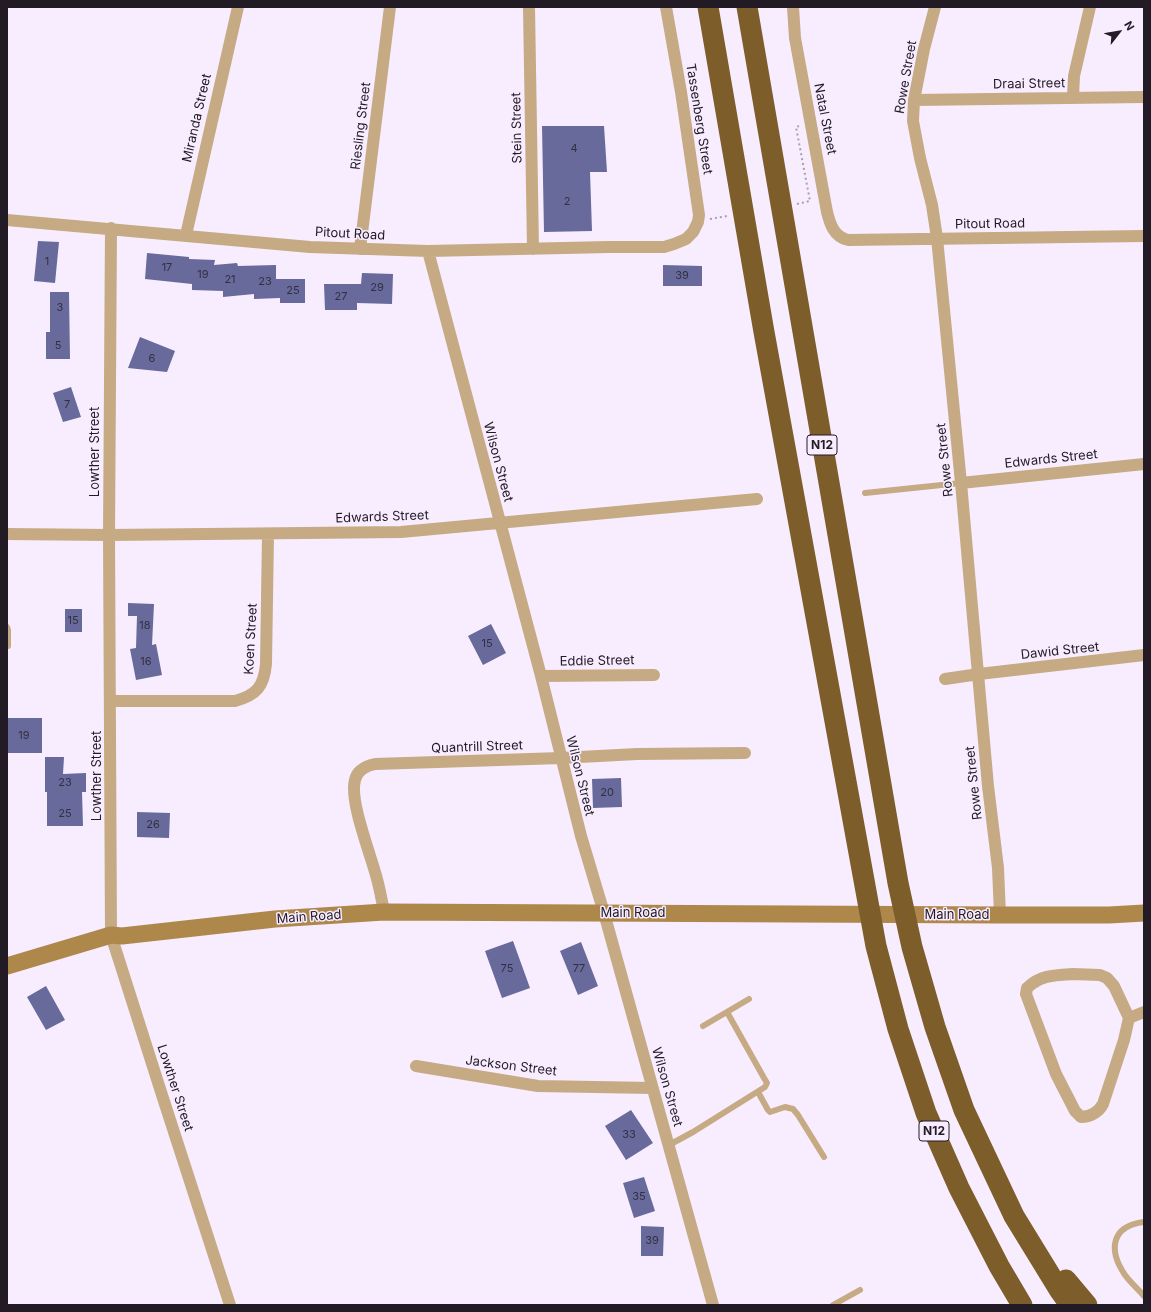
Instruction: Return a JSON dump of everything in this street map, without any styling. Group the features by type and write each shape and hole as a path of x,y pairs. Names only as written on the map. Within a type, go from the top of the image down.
{"highway":[{"name":"N12","path":"708,7 764,332 876,946 898,1029 926,1113 959,1188 999,1266 1022,1305"},
{"name":"N12","path":"747,7 898,883 912,947 935,1028 964,1110 1014,1216 1070,1305"},
{"path":"1014,1216 1087,1305"}],"street":[{"name":"Miranda Street","path":"186,235 238,7"},
{"name":"Riesling Street","path":"360,249 390,7"},
{"name":"Stein Street","path":"529,7 533,249"},
{"name":"Tassenberg Street","path":"666,7 682,99 699,215 698,222 690,234"},
{"name":"Natal Street","path":"793,7 795,38 827,212 831,225 837,234"},
{"name":"Rowe Street","path":"935,7 924,49 912,111 914,131 932,204 937,238 979,674 988,786 998,868 1000,915"},
{"path":"1072,97 1074,76 1090,7"},
{"name":"Draai Street","path":"914,100 1144,97"},
{"name":"Pitout Road","path":"7,220 111,228 310,247 428,252 664,247 682,241 690,234"},
{"name":"Lowther Street","path":"111,228 109,535 110,701 115,937 230,1305"},
{"name":"Pitout Road","path":"837,234 848,240 1144,236"},
{"name":"Wilson Street","path":"428,252 541,676 581,836 604,913 713,1305"},
{"name":"Edwards Street","path":"961,483 1144,464"},
{"name":"Edwards Street","path":"7,534 109,535 401,532 757,499"},
{"name":"Koen Street","path":"110,701 235,700 248,697 258,688 265,676 266,664 268,534"},
{"name":"Dawid Street","path":"945,679 1144,655"},
{"name":"Eddie Street","path":"541,676 654,674"},
{"name":"Quantrill Street","path":"384,912 377,878 356,806 353,790 355,779 361,769 368,765 637,754 745,753"},
{"name":"Main Road","path":"7,966 115,937 275,920 384,912 1000,915 1109,915 1144,913"},
{"name":"Main Road","path":"7,977 115,937"},
{"path":"1050,975 1100,975 1107,978 1114,986 1129,1018 1124,1040 1101,1109 1087,1117 1081,1117 1075,1111 1056,1074 1026,994 1027,988 1036,981 1050,975"},
{"path":"1129,1018 1144,1012"},
{"name":"Jackson Street","path":"416,1066 538,1086 652,1088"}],"lane":[{"path":"865,493 961,483"},
{"path":"7,627 8,646"},
{"path":"703,1026 749,999"},
{"path":"669,1144 693,1132 765,1087 766,1083 764,1078 726,1012"},
{"path":"758,1092 770,1112 785,1107 793,1110 798,1115 824,1157"},
{"path":"1144,1222 1124,1228 1118,1234 1114,1249 1116,1257 1125,1275 1144,1296"},
{"path":"833,1305 860,1290"}],"building":[{"path":"542,126 604,126 607,172 590,172 592,231 544,232"},
{"path":"38,241 59,242 55,283 34,281"},
{"path":"147,253 189,257 189,259 215,260 214,265 237,263 238,266 276,265 276,279 305,279 305,303 280,303 280,298 254,299 254,294 223,297 223,291 192,290 192,284 145,279"},
{"path":"663,265 702,266 702,286 663,286"},
{"path":"362,273 393,274 392,304 357,303 357,310 325,310 324,284 361,284"},
{"path":"50,292 69,292 70,359 46,359 46,332 50,332"},
{"path":"140,337 175,351 167,372 128,368"},
{"path":"71,387 81,417 63,422 53,393"},
{"path":"128,603 154,604 152,645 156,644 162,675 136,680 130,649 136,648 137,616 128,616"},
{"path":"65,609 82,609 82,632 65,632"},
{"path":"491,624 506,653 483,665 468,636"},
{"path":"7,718 42,718 42,753 7,753"},
{"path":"45,757 64,757 63,774 86,773 86,792 82,792 83,826 47,826"},
{"path":"621,778 622,807 593,808 592,779"},
{"path":"137,812 170,813 169,838 137,837"},
{"path":"513,941 530,988 502,998 485,951"},
{"path":"581,942 598,986 578,995 560,951"},
{"path":"46,986 65,1020 46,1030 27,997"},
{"path":"631,1110 653,1143 626,1160 605,1126"},
{"path":"644,1177 655,1211 634,1218 623,1183"},
{"path":"641,1226 664,1227 663,1256 641,1256"}]}
